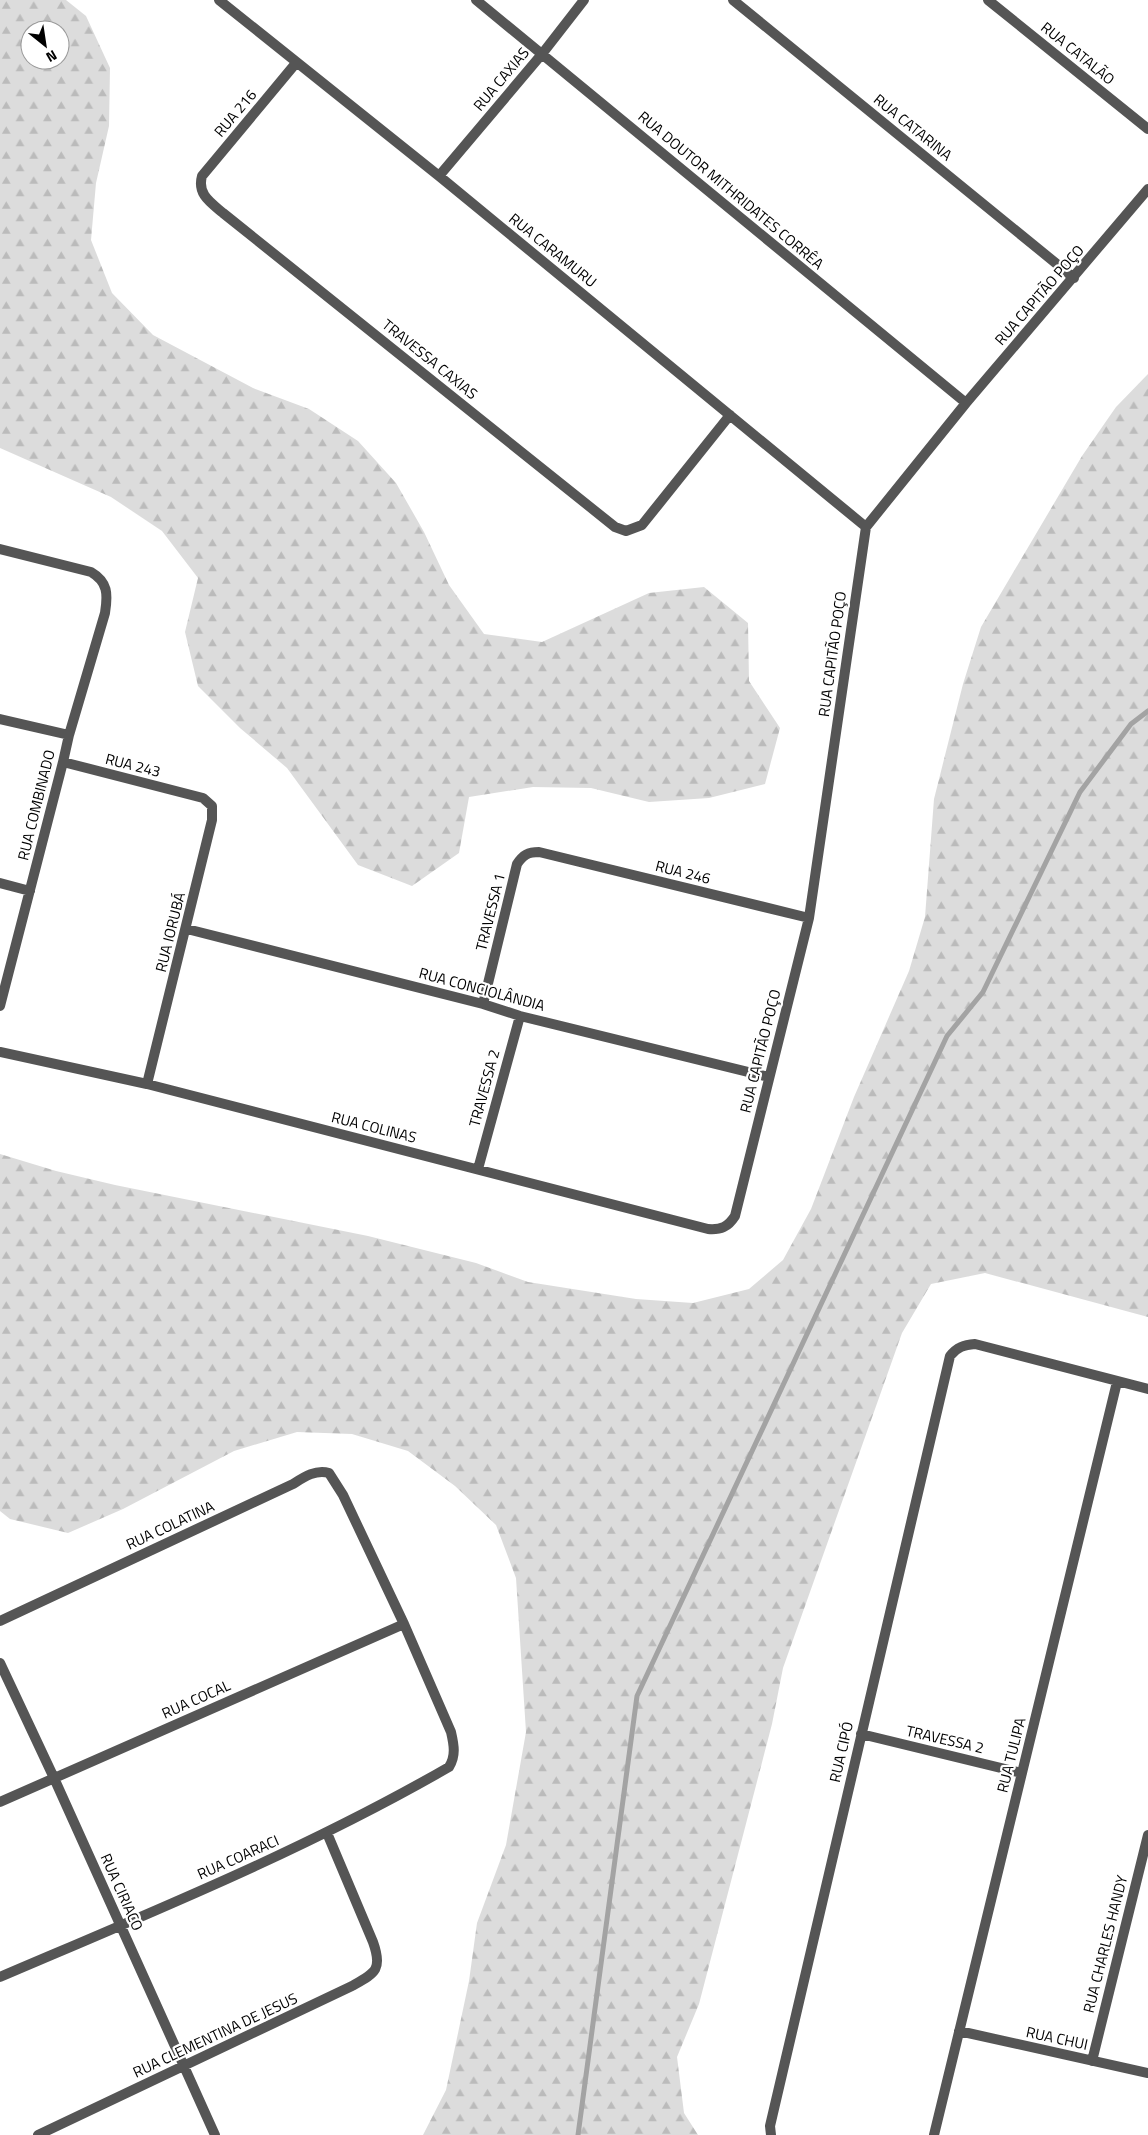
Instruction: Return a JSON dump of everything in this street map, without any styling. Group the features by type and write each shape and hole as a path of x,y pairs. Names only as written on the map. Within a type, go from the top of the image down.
{"street":[{"name":"RUA CARAMURU","path":"219,0 439,176 866,527"},
{"name":"RUA DOUTOR MITHRIDATES CORRÊA","path":"476,0 966,403"},
{"name":"RUA CAXIAS","path":"439,176 542,54 584,0"},
{"name":"RUA CATARINA","path":"733,0 1074,278"},
{"name":"RUA CATALÃO","path":"988,0 1148,128"},
{"name":"RUA 216","path":"200,185 202,176 296,63"},
{"name":"TRAVESSA CAXIAS","path":"200,185 202,193 223,213 615,527 631,530 642,525 730,415"},
{"name":"RUA CAPITÃO POÇO","path":"735,1216 808,918 866,527 966,403 1148,189"},
{"name":"RUA COMBINADO","path":"0,549 91,572 101,578 105,585 107,598 105,613 69,735 64,762 0,1006"},
{"path":"0,719 69,735"},
{"name":"RUA 243","path":"64,762 196,796"},
{"name":"RUA IORUBÁ","path":"148,1084 187,929 213,813 209,801 196,796"},
{"name":"TRAVESSA 1","path":"482,1004 518,864 522,857 533,852 550,855"},
{"name":"RUA 246","path":"550,855 808,918"},
{"path":"0,883 30,891"},
{"name":"RUA CONCIOLÂNDIA","path":"187,929 482,1004 520,1016 769,1077"},
{"name":"TRAVESSA 2","path":"478,1169 520,1016"},
{"name":"RUA COLINAS","path":"0,1052 148,1084 708,1229 717,1230 726,1226 735,1216"},
{"name":"RUA CIPÓ","path":"770,2135 772,2116 950,1356 961,1346 975,1344 1117,1382"},
{"path":"1117,1382 1148,1389"},
{"name":"RUA TULIPA","path":"934,2135 1117,1382"},
{"name":"RUA COLATINA","path":"0,1621 293,1484 310,1474 329,1473 343,1495"},
{"name":"RUA COARACI","path":"0,1977 120,1926 327,1833 448,1767 452,1762 454,1746 451,1732 404,1624 343,1495"},
{"name":"RUA COCAL","path":"0,1802 404,1624"},
{"name":"RUA CIRIACO","path":"0,1663 215,2135"},
{"name":"TRAVESSA 2","path":"861,1734 1022,1772"},
{"name":"RUA CLEMENTINA DE JESUS","path":"38,2135 369,1976 375,1971 378,1964 378,1956 327,1833"},
{"name":"RUA CHARLES HANDY","path":"1092,2061 1148,1835"},
{"name":"RUA CHUI","path":"959,2032 1148,2073"}],"green space":[{"path":"0,0 66,0 86,16 110,68 109,126 96,183 91,240 112,293 153,335 253,388 309,409 358,441 396,483 424,532 449,585 484,634 542,642 649,593 704,587 748,623 749,681 780,728 765,784 709,798 649,802 591,788 533,787 469,797 459,853 412,886 358,865 287,768 240,728 198,686 185,632 198,578 162,531 111,497 0,448"},
{"path":"1148,374 1148,1317 985,1273 931,1284 902,1333 783,1668 772,1724 699,2004 677,2057 684,2113 698,2135 423,2135 446,2090 469,1981 477,1923 506,1845 526,1732 516,1578 496,1525 455,1486 408,1451 352,1434 297,1432 234,1451 123,1509 68,1533 10,1519 0,1511 0,1154 56,1171 115,1185 368,1236 476,1263 528,1282 636,1299 693,1303 749,1289 783,1260 811,1209 854,1097 909,971 925,917 934,799 963,684 981,627 1082,456 1116,407"}],"waterway":[{"path":"578,2135 637,1696 947,1036 983,992 1080,792 1131,724 1148,711"}]}
